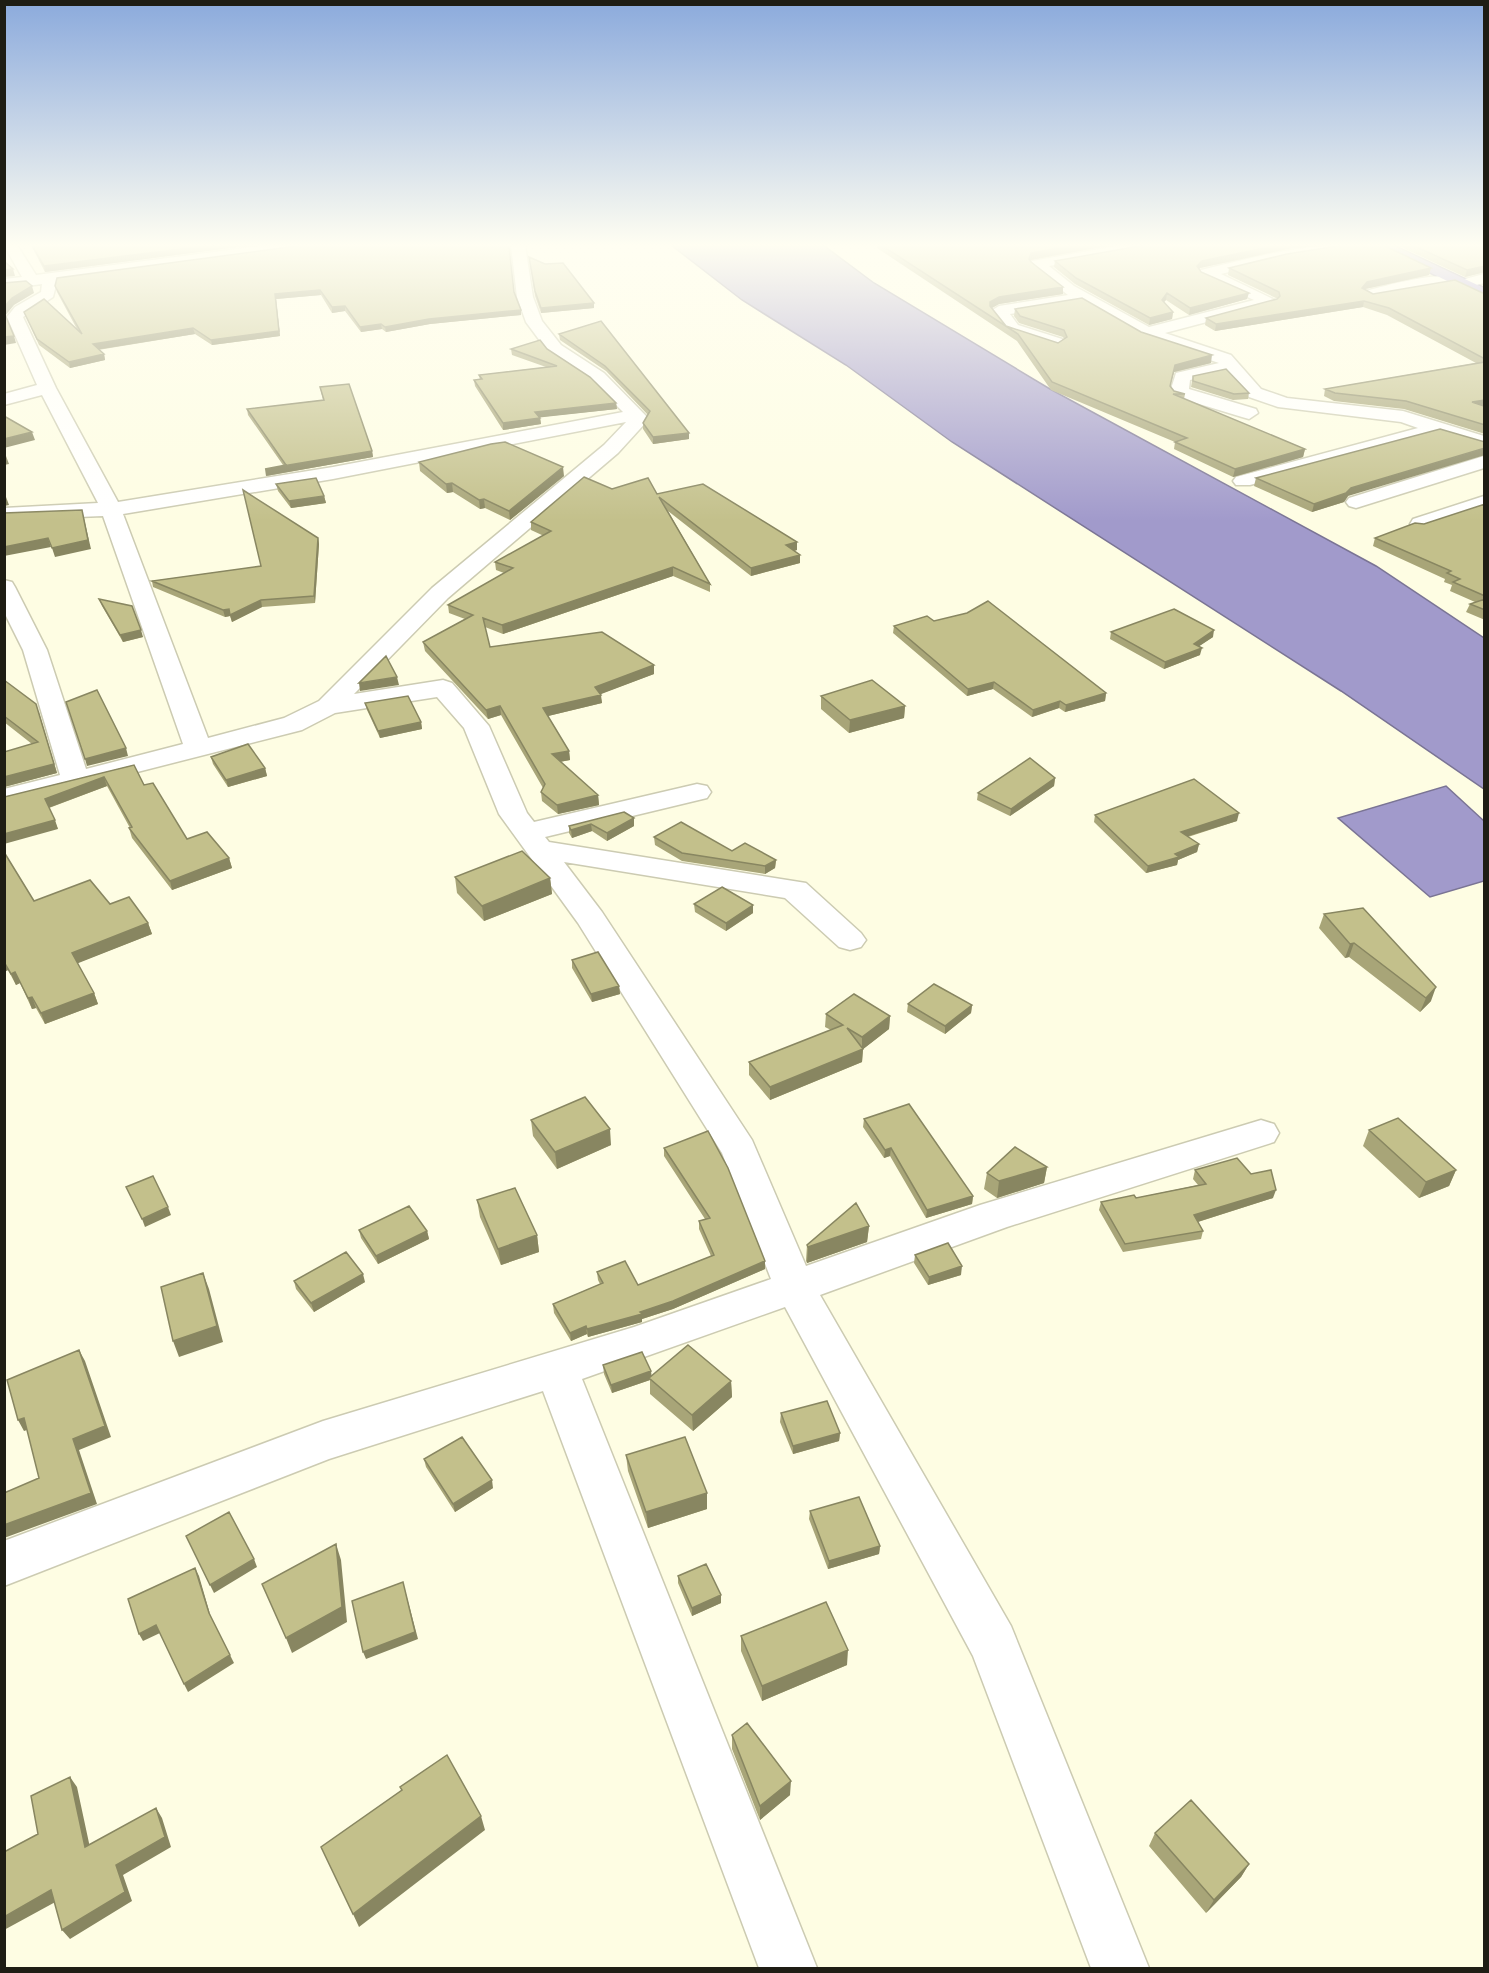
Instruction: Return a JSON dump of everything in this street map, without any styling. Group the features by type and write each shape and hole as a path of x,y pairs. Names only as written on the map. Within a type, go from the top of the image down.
{"street":[{"path":"19,337 21,345 47,388 111,509 198,748"},
{"path":"4,798 293,724 328,706 440,593 611,449 640,419 598,377 555,349 546,337"},
{"path":"1039,337 1056,343"},
{"path":"1160,337 1225,358 1255,393 1284,403 1403,417 1485,442"},
{"path":"1232,366 1182,377 1179,392 1249,413"},
{"path":"4,400 47,388"},
{"path":"1212,423 1284,403"},
{"path":"4,514 111,509 333,473 636,415"},
{"path":"1243,481 1441,427 1474,421"},
{"path":"1356,502 1485,462"},
{"path":"1421,525 1485,502"},
{"path":"4,588 35,650 75,779"},
{"path":"328,706 443,688 476,726 513,814 591,919 739,1150 794,1285 993,1643 1120,1968"},
{"path":"533,841 697,792"},
{"path":"533,841 795,890 850,940"},
{"path":"4,1564 323,1440 635,1344 794,1285 994,1216 1261,1133"},
{"path":"556,1368 788,1968"}],"shaded area":[{"path":"801,337 964,337 1050,389 1376,566 1484,638 1484,789 1341,691 952,442 846,365"},
{"path":"1446,786 1484,821 1484,881 1430,897 1338,818"}],"building":[{"path":"36,337 136,337 93,344 104,354 69,362"},
{"path":"207,337 233,337 211,340"},
{"path":"563,337 614,337 689,433 653,437 643,423 650,411 605,366"},
{"path":"1020,337 1040,337 1058,343 1067,337 1157,337 1212,355 1175,365 1170,386 1174,391 1185,394 1173,394 1305,449 1235,469 1175,442 1187,438 1052,382"},
{"path":"1444,337 1485,337 1485,359"},
{"path":"540,340 547,349 590,377 616,403 535,412 540,418 503,423 474,380 482,379 479,375 557,366 511,349"},
{"path":"1485,362 1485,400 1472,402 1484,406 1483,403 1485,404 1485,425 1406,401 1335,393 1325,389"},
{"path":"1226,369 1249,393 1234,394 1193,381 1193,376"},
{"path":"349,384 372,451 265,469 286,465 247,409 324,400 320,387"},
{"path":"4,416 32,432 4,439"},
{"path":"1440,429 1485,442 1485,448 1351,488 1346,493 1314,504 1256,478"},
{"path":"505,442 563,467 509,511 484,499 479,500 452,483 446,484 419,462 491,444"},
{"path":"584,477 612,489 648,478 657,494 703,484 797,542 786,545 800,555 751,568 659,497 710,584 673,567 502,625 483,618 490,647 602,632 654,665 595,687 601,695 543,708 569,751 552,754 598,795 557,805 541,792 545,784 500,706 486,710 423,642 473,615 448,605 513,568 495,562 551,531 531,522"},
{"path":"316,478 324,496 289,501 276,484"},
{"path":"243,490 318,538 314,596 261,600 230,615 229,609 223,610 152,581 261,566"},
{"path":"1485,504 1485,596 1453,582 1460,579 1447,573 1451,571 1375,538 1415,523 1424,524"},
{"path":"82,510 88,540 52,548 48,538 4,547 4,513"},
{"path":"99,599 132,606 141,630 120,635"},
{"path":"1485,599 1485,610 1470,604"},
{"path":"988,601 1106,693 1066,705 1060,701 1033,710 994,682 968,689 894,626 927,616 934,621 967,613"},
{"path":"1174,609 1214,630 1194,644 1202,648 1165,662 1111,632"},
{"path":"386,656 397,677 359,683"},
{"path":"4,680 36,704 54,764 4,777 4,752 38,742 4,716"},
{"path":"872,680 905,706 850,720 821,696"},
{"path":"97,690 126,748 85,759 66,702"},
{"path":"408,696 421,722 378,731 365,703"},
{"path":"248,744 265,768 226,780 211,757"},
{"path":"1030,758 1055,778 1011,809 978,793"},
{"path":"134,765 144,785 153,783 187,839 207,832 229,858 170,881 129,828 132,827 104,777 45,799 55,820 4,834 4,797"},
{"path":"1194,779 1239,813 1181,832 1199,844 1175,854 1179,857 1148,866 1095,815"},
{"path":"624,812 634,818 607,833 591,824 571,830 569,826"},
{"path":"681,822 732,851 745,843 776,860 765,866 682,853 654,837"},
{"path":"522,851 550,878 482,906 455,877"},
{"path":"4,852 34,901 90,880 110,904 129,897 148,923 72,953 94,993 41,1013 32,997 28,998 15,972 11,974 4,962"},
{"path":"722,887 753,905 726,923 694,904"},
{"path":"1363,908 1436,987 1426,998 1354,943 1350,944 1324,914"},
{"path":"598,952 619,986 591,994 572,960"},
{"path":"934,984 972,1005 945,1026 908,1004"},
{"path":"854,994 890,1016 862,1037 847,1028 863,1049 770,1087 749,1062 843,1025 826,1014"},
{"path":"585,1097 610,1129 555,1152 531,1120"},
{"path":"909,1104 973,1196 927,1210 891,1148 885,1150 864,1119"},
{"path":"1398,1118 1456,1170 1426,1182 1369,1130"},
{"path":"708,1131 728,1168 765,1261 673,1301 640,1312 642,1314 587,1329 586,1326 570,1333 553,1304 603,1283 597,1272 625,1261 638,1285 714,1255 699,1221 710,1218 664,1148"},
{"path":"1015,1147 1047,1167 999,1181 987,1173"},
{"path":"1237,1158 1251,1174 1271,1170 1276,1190 1194,1215 1203,1231 1125,1244 1101,1202 1134,1195 1136,1198 1206,1184 1195,1170"},
{"path":"153,1176 168,1207 142,1219 126,1187"},
{"path":"515,1188 537,1235 498,1249 477,1200"},
{"path":"856,1203 869,1226 808,1247 807,1245"},
{"path":"409,1206 427,1231 376,1256 359,1230"},
{"path":"948,1243 962,1266 929,1277 915,1255"},
{"path":"346,1252 363,1274 311,1303 294,1281"},
{"path":"203,1273 217,1326 173,1341 161,1287"},
{"path":"688,1345 731,1381 692,1415 649,1378"},
{"path":"79,1350 105,1426 73,1439 91,1493 4,1525 4,1493 39,1478 24,1418 18,1420 7,1380"},
{"path":"642,1352 651,1371 611,1385 603,1365"},
{"path":"827,1401 840,1433 793,1446 781,1413"},
{"path":"462,1437 492,1480 453,1504 424,1459"},
{"path":"685,1437 707,1493 646,1512 626,1455"},
{"path":"859,1497 880,1546 829,1561 810,1511"},
{"path":"229,1512 254,1559 210,1585 186,1536"},
{"path":"336,1544 342,1607 286,1638 262,1584"},
{"path":"706,1564 721,1595 692,1608 678,1576"},
{"path":"195,1568 209,1613 230,1655 184,1684 156,1625 139,1634 128,1599"},
{"path":"403,1582 415,1632 363,1652 352,1601"},
{"path":"826,1602 848,1650 762,1686 741,1636"},
{"path":"747,1723 791,1781 760,1806 732,1735"},
{"path":"447,1755 481,1816 353,1914 321,1847 402,1790 400,1787"},
{"path":"70,1777 85,1847 156,1808 165,1837 116,1865 125,1892 62,1930 51,1890 4,1917 4,1852 38,1834 31,1796"},
{"path":"1191,1800 1249,1864 1214,1900 1155,1833"}]}
